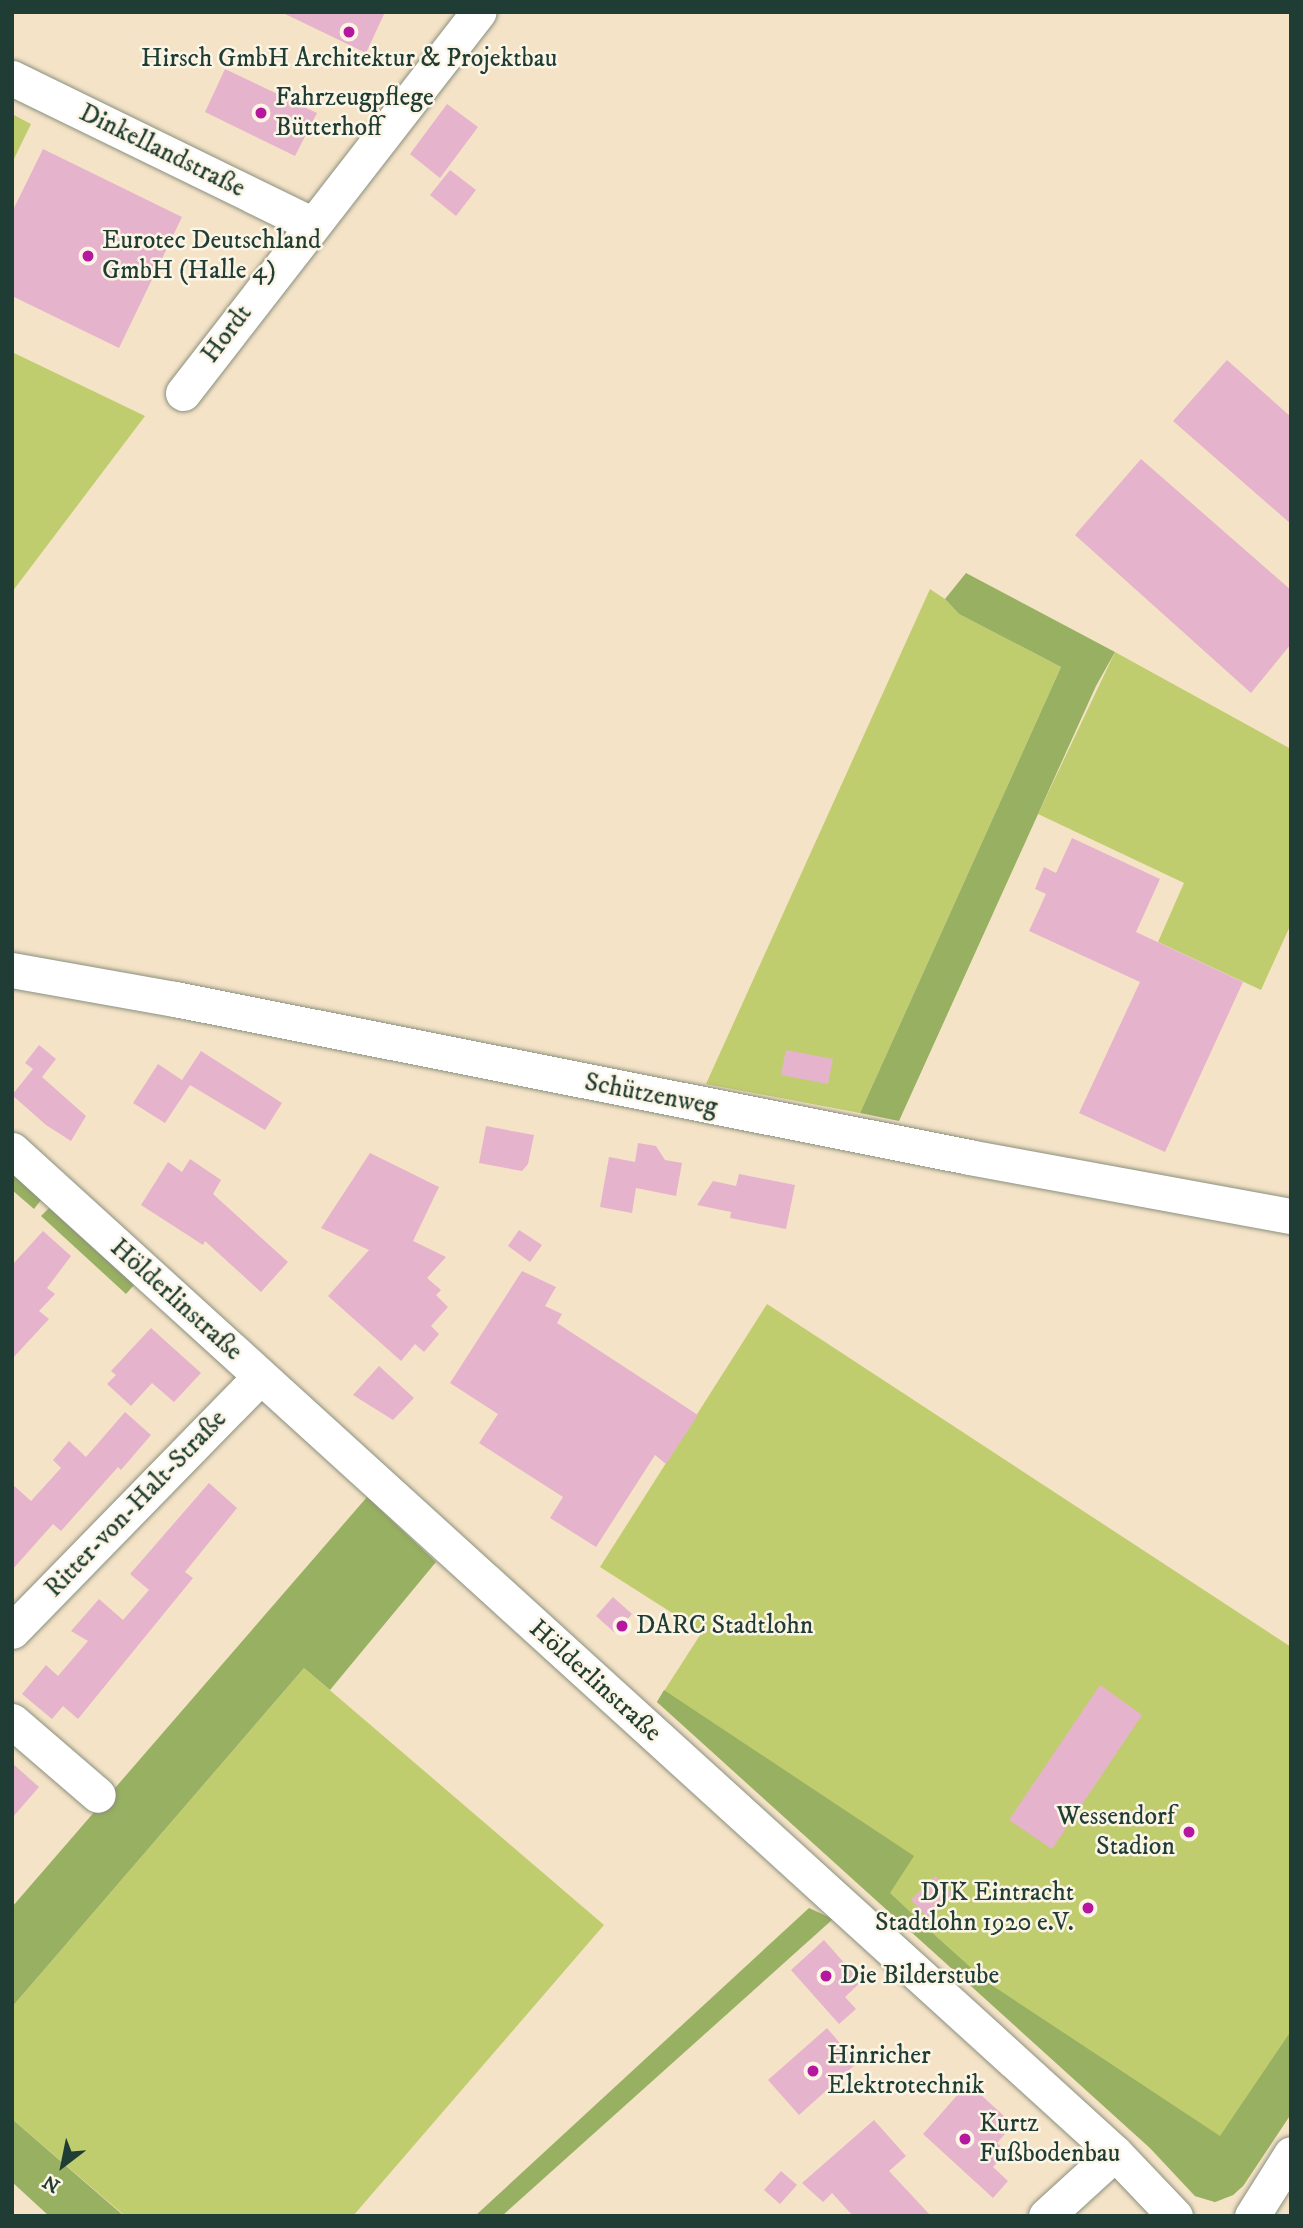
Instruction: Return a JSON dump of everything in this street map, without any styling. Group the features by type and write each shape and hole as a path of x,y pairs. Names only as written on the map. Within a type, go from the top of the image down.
{"street":[{"name":"Hordt","path":"183,393 479,12"},
{"name":"Dinkellandstraße","path":"12,78 312,224"},
{"name":"Schützenweg","path":"12,970 175,999 915,1146 1291,1216"},
{"name":"Hölderlinstraße","path":"12,1150 1115,2153 1175,2216"},
{"name":"Ritter-von-Halt-Straße","path":"12,1631 260,1377"},
{"path":"12,1721 98,1796"},
{"path":"1046,2216 1115,2153"},
{"path":"1252,2216 1291,2154"}],"green space":[{"path":"12,114 31,124 12,163"},
{"path":"12,352 145,416 12,592"},
{"path":"966,573 1115,652 1096,686 899,1121 860,1113 1061,667 959,614 945,599"},
{"path":"930,589 945,599 959,614 1061,667 860,1113 706,1084"},
{"path":"1115,652 1291,749 1291,924 1261,990 1158,942 1184,883 1038,814"},
{"path":"12,1174 41,1200 34,1209 12,1190"},
{"path":"49,1208 134,1285 126,1294 41,1216"},
{"name":"DJK Eintracht Stadtlohn 1920 e.V.","path":"767,1304 1291,1647 1291,2114 1243,2186 1233,2195 1215,2202 1195,2196 1150,2148 657,1702 702,1632 600,1567"},
{"path":"367,1497 436,1562 330,1690 304,1668 12,2007 12,1907"},
{"path":"304,1668 604,1925 353,2216 125,2216 12,2119 12,2007"},
{"path":"664,1690 914,1856 890,1893 939,1939 987,1982 1220,2136 1291,2031 1291,2114 1243,2186 1233,2195 1215,2202 1195,2196 1150,2148 657,1702"},
{"path":"809,1908 833,1919 502,2216 475,2216"},
{"path":"12,2119 124,2216 49,2216 12,2182"}],"building":[{"name":"Hirsch GmbH Architektur & Projektbau","path":"281,12 385,12 366,53"},
{"name":"Fahrzeugpflege Bütterhoff","path":"225,69 317,113 295,156 205,112"},
{"path":"447,104 478,127 440,178 410,154"},
{"name":"Eurotec Deutschland GmbH (Halle 4)","path":"43,149 182,217 119,348 12,296 12,212"},
{"path":"450,170 476,190 456,216 430,195"},
{"path":"1227,360 1291,417 1291,524 1173,421"},
{"path":"1141,459 1291,590 1291,644 1251,693 1075,535"},
{"path":"1072,838 1160,879 1136,932 1243,982 1165,1152 1079,1113 1140,982 1029,931 1046,894 1035,889 1044,867 1056,873"},
{"path":"39,1045 56,1059 42,1077 86,1116 71,1141 46,1125 12,1095 33,1069 25,1063"},
{"path":"786,1050 833,1059 828,1084 781,1075"},
{"path":"201,1051 282,1103 265,1130 190,1085 165,1123 133,1103 158,1064 182,1080"},
{"path":"486,1126 534,1135 528,1164 522,1171 479,1163"},
{"path":"638,1143 656,1146 665,1160 682,1163 676,1196 636,1188 632,1213 600,1207 609,1157 635,1162"},
{"path":"370,1153 439,1187 413,1241 446,1257 427,1278 441,1290 436,1295 448,1307 431,1326 439,1334 424,1352 415,1344 401,1361 328,1296 369,1250 321,1228"},
{"path":"190,1159 221,1180 213,1194 288,1262 261,1292 205,1241 203,1245 141,1205 168,1162 182,1172"},
{"path":"739,1174 795,1185 786,1229 730,1218 731,1212 697,1205 713,1181 736,1186"},
{"path":"519,1230 542,1245 530,1262 508,1246"},
{"path":"43,1231 71,1256 47,1288 55,1294 39,1311 49,1319 12,1359 12,1265"},
{"path":"522,1271 556,1287 545,1306 562,1314 557,1323 698,1415 666,1464 655,1455 596,1547 550,1518 563,1497 479,1443 498,1414 450,1383"},
{"path":"151,1328 201,1373 174,1402 152,1383 131,1406 107,1384 116,1375 111,1371"},
{"path":"379,1366 414,1398 393,1420 353,1395"},
{"path":"125,1412 151,1435 121,1470 118,1467 61,1531 53,1524 12,1570 12,1484 31,1501 61,1468 53,1460 69,1441 86,1457"},
{"path":"209,1483 237,1508 185,1572 193,1578 78,1719 63,1706 52,1719 22,1694 46,1665 58,1676 88,1641 71,1631 99,1599 123,1620 149,1590 130,1574"},
{"name":"DARC Stadtlohn","path":"613,1597 632,1614 615,1633 596,1616"},
{"path":"1100,1685 1142,1715 1052,1849 1009,1820"},
{"path":"12,1763 39,1787 12,1818"},
{"path":"935,1876 953,1894 930,1919 911,1900"},
{"name":"Die Bilderstube","path":"824,1940 861,1982 845,1997 856,2009 839,2024 791,1970"},
{"name":"Hinricher Elektrotechnik","path":"827,2028 857,2063 799,2115 768,2080"},
{"name":"Kurtz Fußbodenbau","path":"968,2083 1004,2116 996,2126 1005,2134 997,2143 1007,2152 993,2167 1008,2181 993,2198 923,2134"},
{"path":"874,2120 906,2156 889,2171 931,2216 853,2216 832,2193 823,2202 802,2183"},
{"path":"781,2171 797,2185 780,2204 764,2190"}],"place":[{"name":"Hirsch GmbH Architektur & Projektbau","path":"349,32"},
{"name":"Fahrzeugpflege Bütterhoff","path":"261,113"},
{"name":"Eurotec Deutschland GmbH (Halle 4)","path":"88,256"},
{"name":"DARC Stadtlohn","path":"622,1626"},
{"name":"Wessendorf Stadion","path":"1189,1832"},
{"name":"DJK Eintracht Stadtlohn 1920 e.V.","path":"1088,1908"},
{"name":"Die Bilderstube","path":"826,1976"},
{"name":"Hinricher Elektrotechnik","path":"813,2071"},
{"name":"Kurtz Fußbodenbau","path":"965,2139"}]}
